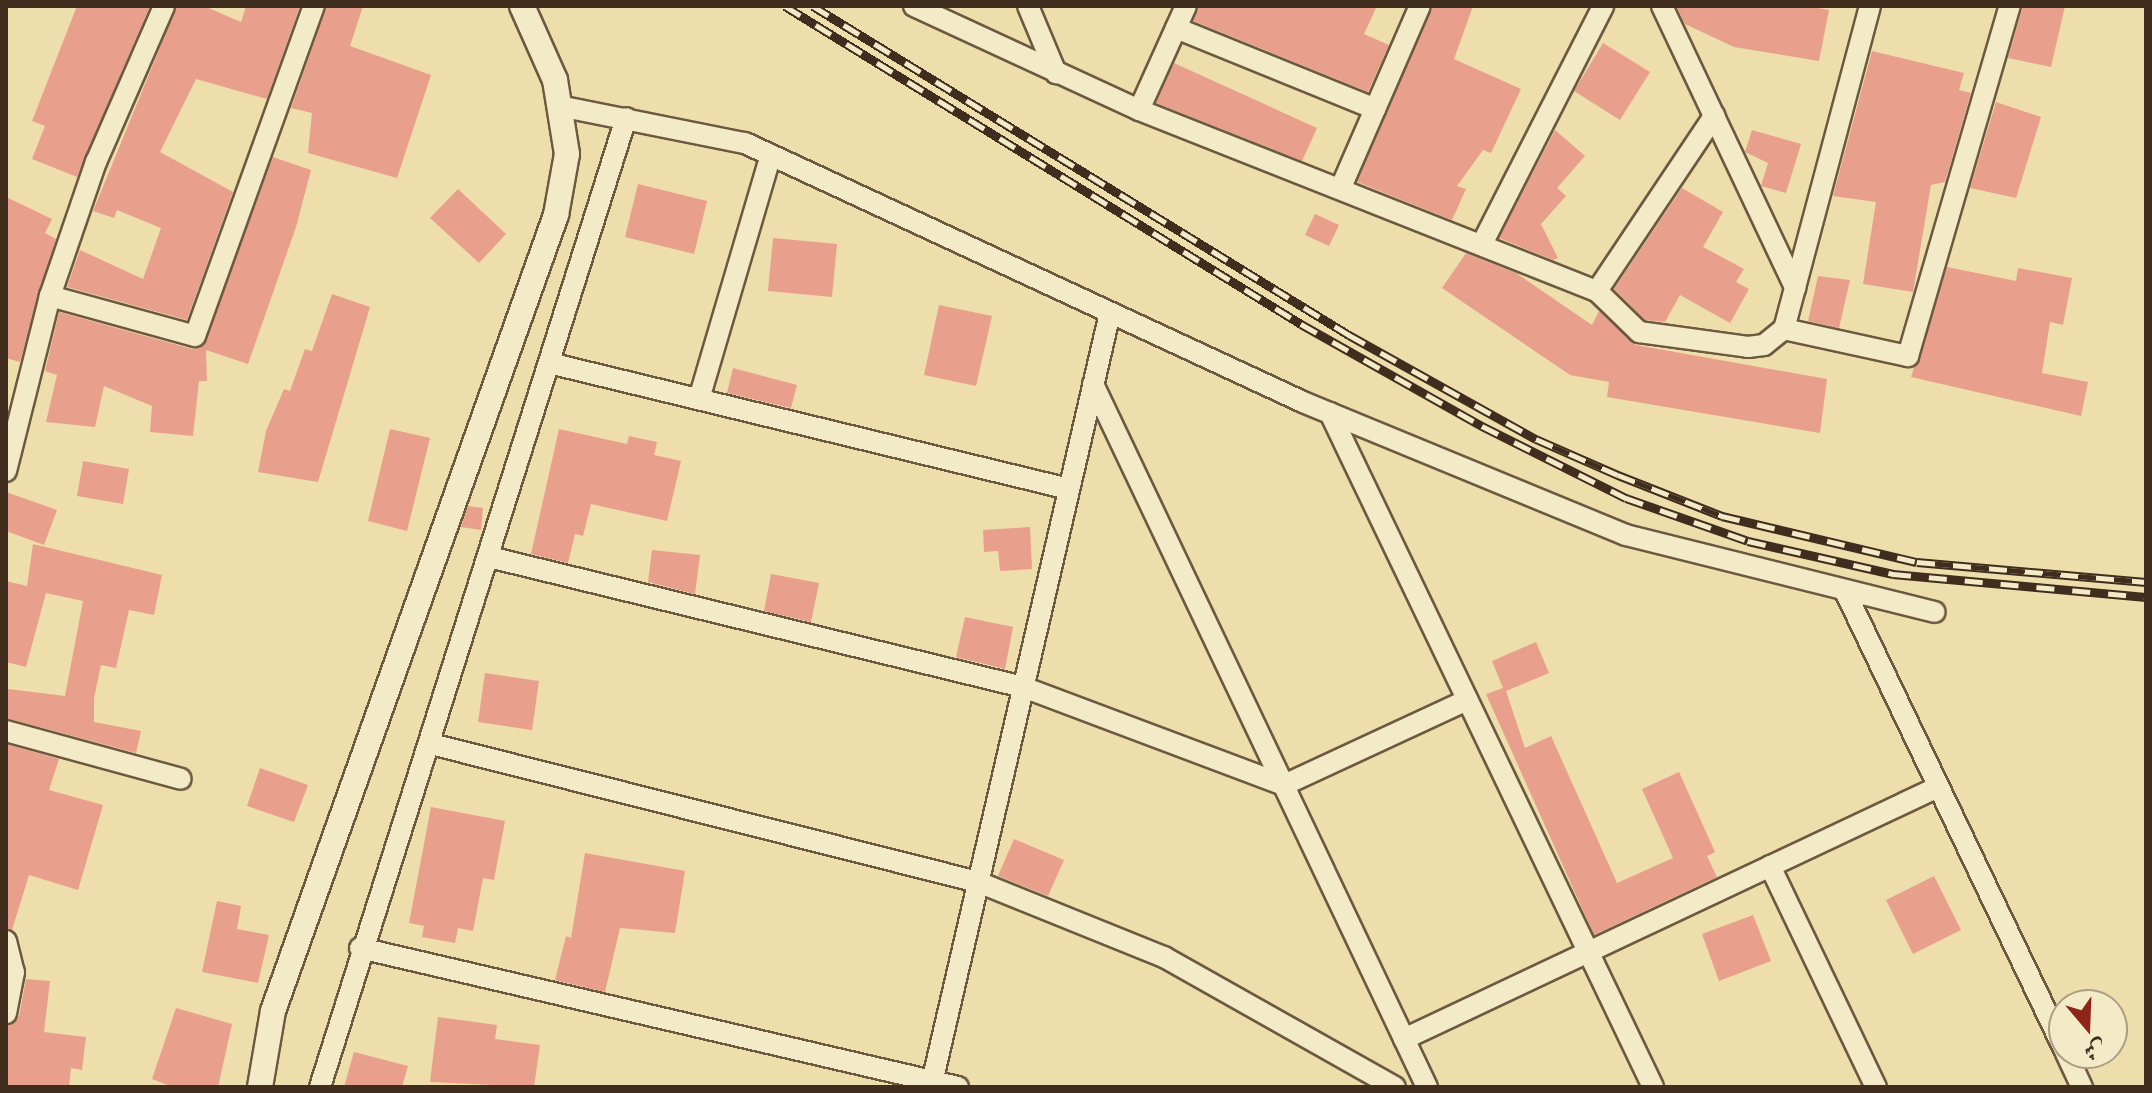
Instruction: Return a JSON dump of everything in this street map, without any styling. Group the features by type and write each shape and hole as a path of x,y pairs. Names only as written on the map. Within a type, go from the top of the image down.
{"street":[{"path":"6,471 50,296 96,162 164,6"},
{"path":"50,296 195,336 314,6"},
{"path":"260,1087 273,1011 556,215 567,154 555,80 522,6"},
{"path":"914,6 1139,110 1342,185 1597,291 1639,332 1673,340 1748,347 1764,345 1784,329 1870,6"},
{"path":"1028,6 1056,73"},
{"path":"1139,110 1186,6"},
{"path":"1342,185 1420,6"},
{"path":"1483,242 1603,6"},
{"path":"1662,6 1795,288"},
{"path":"1784,329 1908,356 2010,6"},
{"path":"1176,28 1375,109"},
{"path":"559,106 745,143 1330,413 1626,535 1935,612"},
{"path":"1597,291 1714,116"},
{"path":"320,1087 360,948 431,744 626,118"},
{"path":"699,399 771,155"},
{"path":"932,1082 1110,313"},
{"path":"549,363 1069,489"},
{"path":"1093,384 1427,1087"},
{"path":"1330,413 1653,1087"},
{"path":"489,557 1023,687 1284,785 1467,700"},
{"path":"1845,591 2048,1016"},
{"path":"6,731 181,779"},
{"path":"431,744 978,882 1164,957 1395,1087"},
{"path":"1404,1039 1938,787"},
{"path":"1770,866 1876,1087"},
{"path":"6,941 14,972 6,1013"},
{"path":"360,948 958,1087"}],"building":[{"path":"77,6 150,6 77,177 32,159 45,126 32,121"},
{"path":"177,6 204,6 241,22 246,6 300,6 267,99 196,79 160,152 233,192 187,320 67,287 80,250 143,279 161,228 117,210 114,218 93,211"},
{"path":"327,6 363,6 350,46 431,75 397,178 308,153 312,113 291,108"},
{"path":"1199,6 1377,6 1364,34 1389,45 1368,92 1193,21"},
{"path":"1433,6 1473,6 1454,59 1521,89 1491,153 1483,150 1457,186 1466,189 1452,220 1357,182"},
{"path":"1676,6 1808,6 1829,10 1819,61 1734,47 1685,24"},
{"path":"2023,6 2065,6 2051,67 2008,58"},
{"path":"1603,43 1650,72 1620,120 1574,91"},
{"path":"1872,51 1964,73 1959,90 1971,93 1945,182 1931,185 1913,292 1863,284 1876,202 1833,196"},
{"path":"1174,63 1317,128 1302,161 1156,103"},
{"path":"1996,102 2041,117 2016,198 1970,188"},
{"path":"1555,130 1585,156 1557,188 1566,196 1541,224 1558,258 1553,260 1499,238"},
{"path":"1752,130 1801,144 1786,193 1761,186 1768,163 1745,152"},
{"path":"273,157 311,170 296,227 248,364 206,350 207,381 199,381 193,436 150,432 152,406 104,386 95,427 46,422 57,375 45,371 59,312 192,349 204,345"},
{"path":"638,184 707,201 694,254 625,237"},
{"path":"1682,188 1723,212 1703,247 1744,269 1736,282 1749,289 1730,323 1680,295 1665,322 1645,320 1614,289"},
{"path":"458,189 506,234 479,263 430,218"},
{"path":"6,197 52,219 45,233 56,239 20,362 6,358"},
{"path":"1315,214 1339,225 1329,246 1305,235"},
{"path":"773,238 837,244 832,297 768,291"},
{"path":"1466,253 1516,273 1592,325 1599,311 1636,345 1827,379 1820,433 1607,397 1609,382 1570,375 1442,288"},
{"path":"1947,267 2016,281 2018,268 2072,278 2063,325 2050,322 2042,373 2088,382 2081,416 1911,377"},
{"path":"1818,276 1850,280 1839,328 1808,321"},
{"path":"332,294 370,307 318,482 258,472 266,431 284,389 290,391 305,349 312,351"},
{"path":"939,305 992,316 976,386 924,375"},
{"path":"733,368 797,385 791,408 727,393"},
{"path":"390,429 430,438 407,531 368,521"},
{"path":"559,429 627,444 629,436 657,442 654,455 681,461 667,521 591,504 583,536 575,534 568,563 531,554"},
{"path":"83,461 129,469 123,504 77,496"},
{"path":"6,492 57,510 44,545 6,531"},
{"path":"468,506 483,508 481,530 461,527"},
{"path":"1030,527 1032,569 1000,571 998,551 984,552 983,530"},
{"path":"33,544 162,575 154,615 129,610 116,668 101,665 94,698 94,722 141,731 136,753 6,718 8,689 65,696 83,601 46,593 26,667 6,662 6,581 27,586"},
{"path":"652,550 700,555 695,594 648,582"},
{"path":"771,574 819,583 811,622 764,611"},
{"path":"965,617 1013,627 1005,669 956,657"},
{"path":"1536,642 1549,673 1506,691 1525,748 1551,736 1617,883 1673,858 1642,789 1679,772 1715,852 1707,856 1717,877 1594,935 1486,694 1503,688 1492,661"},
{"path":"485,673 539,681 532,730 478,722"},
{"path":"6,744 59,759 49,790 103,805 78,890 29,875 12,930 6,928"},
{"path":"260,768 308,785 294,822 247,806"},
{"path":"431,807 505,821 494,880 483,878 473,931 458,928 455,943 422,937 424,926 409,923"},
{"path":"1014,839 1064,860 1048,896 998,876"},
{"path":"585,853 685,871 675,933 620,928 605,992 555,980 566,936 571,938"},
{"path":"1934,876 1961,930 1913,954 1886,900"},
{"path":"217,901 241,906 237,929 269,935 258,983 202,972"},
{"path":"1753,915 1771,961 1719,981 1702,934"},
{"path":"26,979 50,981 44,1032 86,1037 82,1070 71,1068 69,1087 6,1087 6,1026 19,1016"},
{"path":"176,1008 232,1024 218,1087 173,1087 152,1079"},
{"path":"438,1017 497,1025 495,1039 540,1045 534,1087 430,1082"},
{"path":"354,1052 408,1066 402,1087 344,1087"}],"railway":[{"path":"785,6 1301,324 1482,426 1626,498 1748,541 1893,574 2146,597"},
{"path":"813,6 1349,335 1536,439 1618,475 1722,516 1917,562 2146,582"}]}
